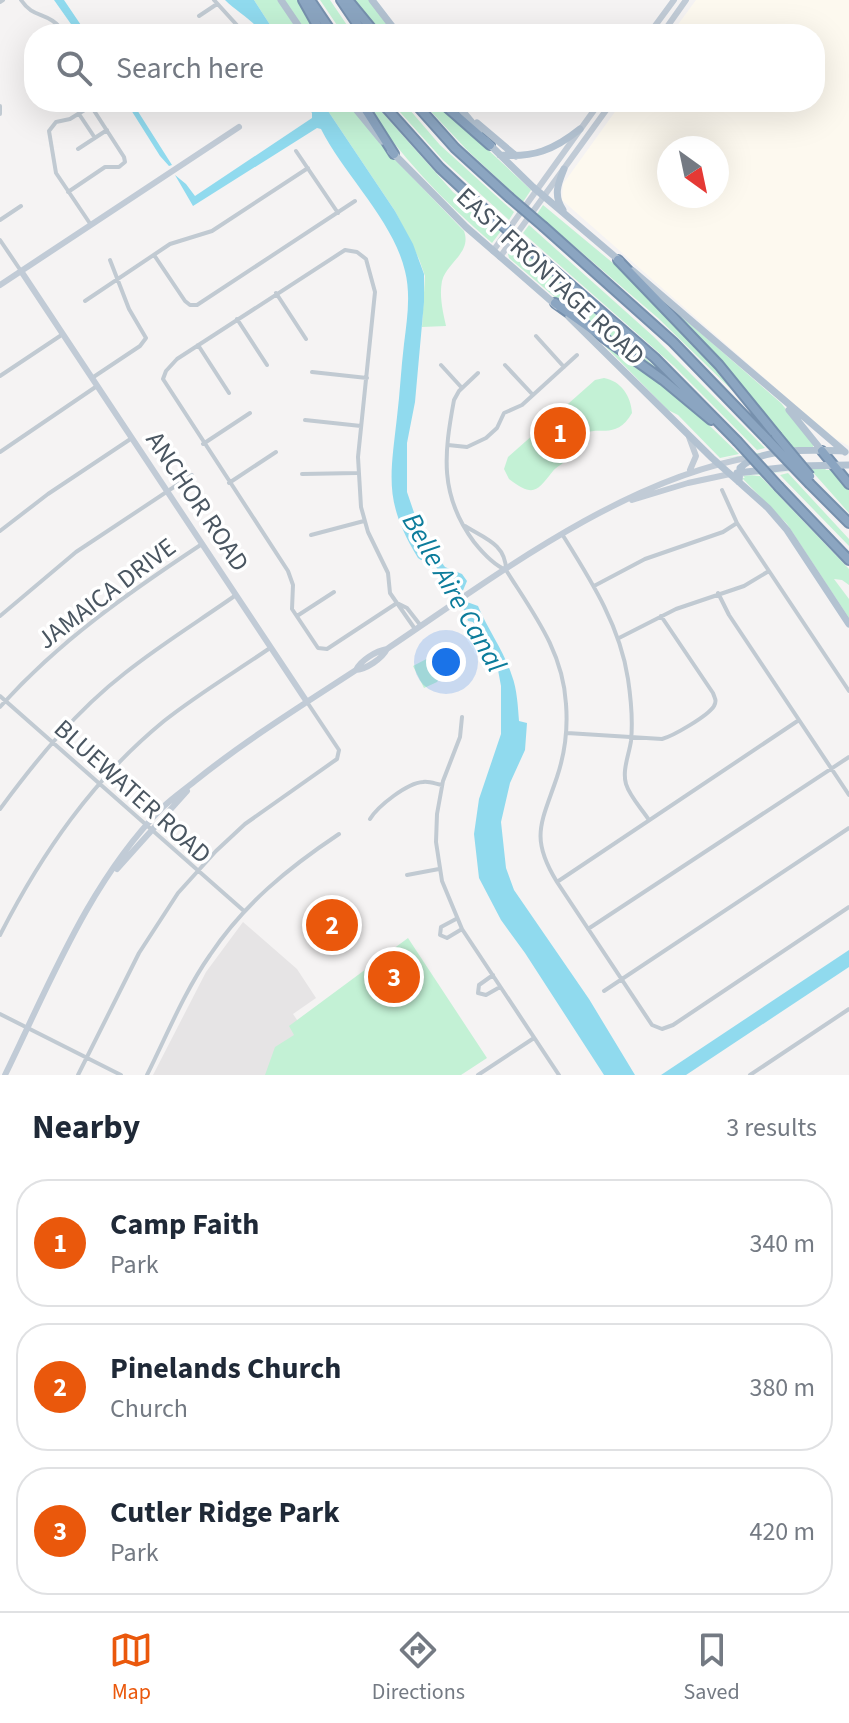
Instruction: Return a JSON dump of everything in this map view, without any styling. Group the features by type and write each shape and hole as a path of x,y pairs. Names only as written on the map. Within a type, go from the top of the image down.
{"highway":[{"path":"303,0 316,24"},
{"path":"310,0 326,24"},
{"path":"341,0 357,24"},
{"path":"348,0 368,24"},
{"path":"367,112 394,154"},
{"path":"390,112 440,168 655,358 849,560"},
{"path":"423,112 455,148 673,342 772,437"},
{"path":"452,112 490,145"},
{"path":"618,260 719,365 772,437 849,523"},
{"path":"555,303 663,380 737,441"},
{"path":"822,451 849,484"}],"main road":[{"path":"281,0 297,24"},
{"path":"372,0 390,24"},
{"name":"EAST FRONTAGE ROAD","path":"358,112 394,154 493,251 555,303 780,521 849,624"},
{"path":"463,112 490,145 536,190 847,452"},
{"path":"465,112 518,157"},
{"path":"500,155 518,157 548,151 580,129"},
{"path":"564,169 557,193 566,215"},
{"path":"781,398 822,451"},
{"path":"798,466 822,451"},
{"path":"736,477 744,464 754,457 847,452"},
{"path":"736,477 798,466 849,465"}],"street":[{"path":"21,0 28,10 57,24"},
{"path":"656,24 674,0"},
{"path":"669,24 686,0"},
{"path":"199,16 216,2 236,24"},
{"path":"0,106 0,114"},
{"path":"68,192 105,167 117,168 124,164 124,157 95,112"},
{"path":"493,251 593,112"},
{"path":"500,257 605,112"},
{"path":"91,225 55,169 49,131 56,122 79,114 95,138"},
{"path":"0,285 239,127"},
{"path":"78,149 107,130"},
{"path":"296,151 338,213"},
{"path":"85,301 175,242 212,231 308,168"},
{"path":"154,255 185,301 192,305 201,303 355,201"},
{"path":"0,220 21,206"},
{"path":"0,240 21,271"},
{"path":"397,603 329,648 321,650 316,646 291,606 293,587 290,575 167,388 164,374 172,363 198,345 336,254 350,250 361,254 367,261 375,304 357,473 364,521 387,570 390,593 418,628"},
{"path":"92,378 144,342 145,334 129,309 110,260"},
{"name":"ANCHOR ROAD","path":"21,271 339,754 331,765 245,824 196,872"},
{"path":"276,293 306,339"},
{"path":"237,319 267,365"},
{"path":"0,376 63,334"},
{"path":"536,336 564,367"},
{"path":"198,345 229,393"},
{"path":"448,445 467,447 483,440 497,428 504,413 519,407 577,355"},
{"path":"441,365 462,388"},
{"path":"505,365 533,395"},
{"path":"312,372 367,378"},
{"path":"478,373 454,400 446,484 453,506 476,545 497,566 506,570 544,628 565,688 567,733 557,777 544,811 542,849 557,882 649,1022 659,1028 673,1025 849,907"},
{"path":"0,452 97,386"},
{"path":"203,444 250,413"},
{"path":"305,420 361,426"},
{"path":"688,434 696,456 688,473"},
{"path":"0,531 48,494 132,438"},
{"path":"229,483 276,452"},
{"path":"5,1075 78,926 125,850 167,803 237,749 356,670 370,657 387,649 562,534 688,473 754,457"},
{"path":"302,474 357,473"},
{"path":"0,616 76,552 192,475"},
{"path":"629,500 688,483 736,477"},
{"path":"722,490 737,523 849,691"},
{"path":"311,535 364,521"},
{"path":"594,586 645,559 720,533 737,523"},
{"path":"465,526 489,538 506,560 506,570"},
{"path":"562,534 594,586 619,638 628,677 631,738 626,783 649,820"},
{"name":"JAMAICA DRIVE","path":"0,707 76,632 117,600 202,544"},
{"path":"490,558 499,550"},
{"path":"619,638 661,616 749,584 769,571"},
{"path":"297,616 334,592"},
{"path":"718,593 729,615 849,795"},
{"path":"0,809 52,742 89,704 125,672 236,595"},
{"path":"567,733 658,740 669,737 709,711 714,704 713,693 661,616"},
{"path":"0,935 47,850 99,784 170,717 271,647"},
{"name":"BLUEWATER ROAD","path":"0,696 196,872 244,911"},
{"path":"462,717 460,737 442,785 436,827 439,869 446,895 462,929 559,1075"},
{"path":"557,882 799,720"},
{"path":"588,929 849,757"},
{"path":"370,819 376,808 414,784 442,785"},
{"path":"604,991 849,828"},
{"path":"147,1075 202,967 244,911 281,875 339,834"},
{"path":"407,875 439,869"},
{"path":"78,1075 149,935 172,900 196,872"},
{"path":"456,919 441,927 440,935 447,938 462,929"},
{"path":"493,975 479,985 478,993 486,995 500,986"},
{"path":"750,1075 849,1009"},
{"path":"0,1014 121,1075"},
{"path":"478,1075 534,1038"}],"shaded area":[{"path":"696,0 849,0 849,446 794,404 562,200 563,184 615,112 825,112 825,24 678,24"},
{"path":"243,922 297,969 316,998 293,1014 334,1075 153,1075 206,972"}],"green space":[{"path":"254,0 278,0 294,24 270,24"},
{"path":"284,0 299,0 314,24 300,24"},
{"path":"320,0 330,0 346,24 336,24"},
{"path":"352,0 369,0 387,24 372,24"},
{"path":"329,112 355,112 385,149 464,231 465,245 442,281 441,298 446,326 422,327 425,276 395,211"},
{"path":"371,112 382,112 453,192 501,231 492,243 456,211 392,141"},
{"path":"400,112 412,112 440,145 514,212 509,220 443,160"},
{"path":"431,112 448,112 531,190 523,202"},
{"path":"543,205 631,278 738,392 735,393 658,318 537,214"},
{"path":"529,225 653,336 765,448 757,450 674,366 523,233"},
{"path":"515,243 669,379 667,381 571,311 509,258 508,254"},
{"path":"650,289 781,403 813,443 813,448 721,459 792,448 712,352"},
{"path":"608,343 685,402 739,454 720,458 605,346"},
{"path":"604,378 620,386 630,401 632,413 626,422 612,430 592,431 578,437 566,460 534,490 524,489 509,479 504,469 508,457 595,380"},
{"path":"829,467 825,470 831,470 849,489 849,513 810,469 750,476 760,476 849,569 849,585 834,579 849,599 849,618 787,524 742,478 745,478 743,476"},
{"path":"788,473 849,539 849,546 780,475"},
{"path":"436,654 444,672 437,682 424,688 413,666"},
{"path":"408,938 487,1058 461,1075 265,1075 275,1047 294,1035 289,1026"}],"water":[{"path":"54,0 64,0 80,24 71,24"},
{"path":"225,0 254,0 270,24 255,24"},
{"path":"132,112 138,112 172,165 169,166"},
{"name":"Belle Aire Canal","path":"329,112 395,211 413,244 424,274 415,402 407,443 407,492 421,533 433,551 445,567 462,574 467,581 461,595 467,602 478,606 514,681 519,721 527,723 525,750 510,783 501,822 506,868 514,890 589,999 635,1075 604,1075 501,920 479,878 474,834 479,799 501,734 501,686 498,670 473,622 468,621 451,588 433,563 428,558 418,558 399,521 395,505 393,457 408,298 405,271 390,234 321,129 317,128 193,206 175,175 195,196 312,118 312,113"},
{"path":"849,950 849,967 686,1075 661,1075"}],"place":[{"name":"Camp Faith","path":"560,433"},
{"name":"Pinelands Church","path":"332,925"},
{"name":"Cutler Ridge Park","path":"394,977"}]}
